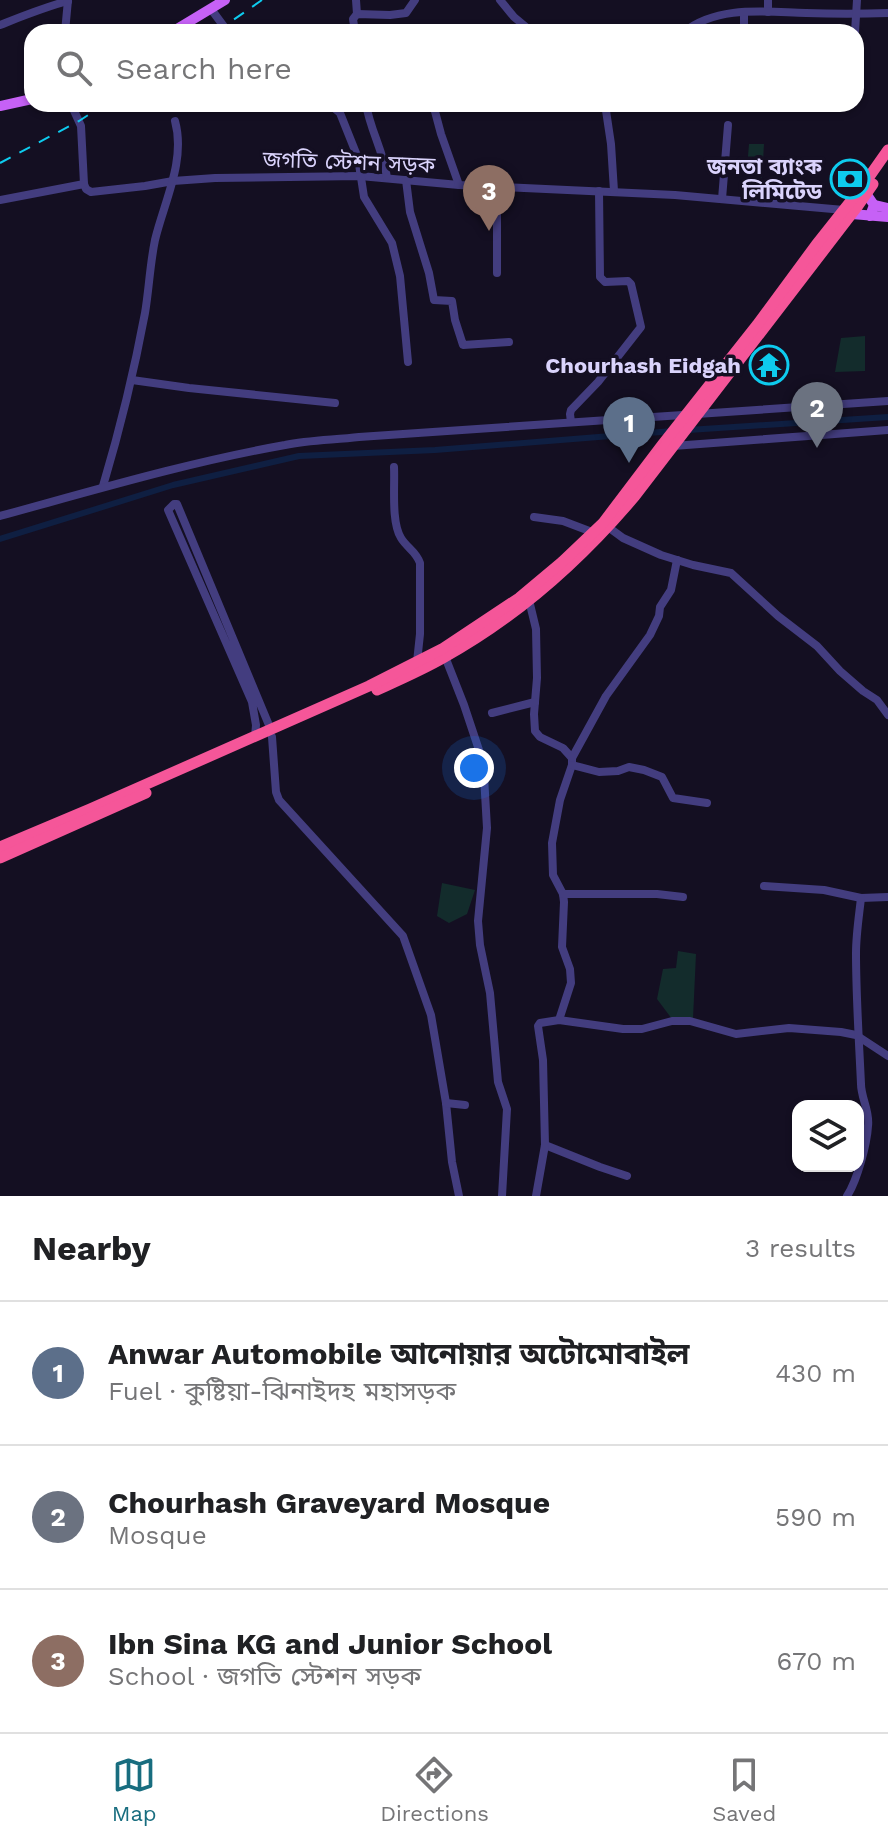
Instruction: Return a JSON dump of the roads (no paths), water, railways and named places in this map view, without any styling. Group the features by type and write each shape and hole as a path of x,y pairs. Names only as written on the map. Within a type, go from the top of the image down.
{"highway":[{"path":"864,190 888,150"},
{"path":"0,847 373,692 474,634 566,568 606,525 693,416 816,245 848,212 888,162"},
{"path":"528,596 592,532 606,525"},
{"path":"0,858 417,662 444,653"}],"main road":[{"path":"186,24 225,0"},
{"path":"0,106 24,101"},
{"path":"864,190 872,210 888,217"},
{"path":"848,212 888,208"}],"street":[{"path":"0,25 68,0 66,24"},
{"path":"354,24 356,0"},
{"path":"357,14 406,13 415,0"},
{"path":"500,0 522,24"},
{"path":"768,0 768,12"},
{"path":"856,24 857,0"},
{"path":"211,9 222,24"},
{"path":"744,12 744,24"},
{"path":"695,24 710,17 744,12 888,13"},
{"path":"0,200 84,184 81,126 75,112"},
{"path":"339,112 358,158 364,197 392,243 400,276 408,362"},
{"path":"368,112 385,161 387,178"},
{"path":"435,112 459,185"},
{"path":"606,112 614,191"},
{"path":"103,486 124,417 155,240 173,181 178,147 175,121"},
{"path":"722,199 728,125"},
{"name":"জগতি স্টেশন সড়ক","path":"84,184 91,192 215,178 360,176 459,185 614,191 848,212"},
{"path":"406,180 410,212 434,300 452,301 463,345 509,342"},
{"path":"497,186 497,273"},
{"path":"571,422 571,410 621,354 642,324 631,284 628,281 605,282 600,277 599,191"},
{"path":"132,380 335,403"},
{"path":"0,516 103,486 289,444 888,401"},
{"path":"670,445 888,430"},
{"path":"394,467 399,535 417,554 420,563 417,662"},
{"path":"265,736 256,725 252,702 168,510 174,504 177,504 265,736 279,800 403,936 431,1015 459,1196"},
{"path":"534,517 563,521 592,532"},
{"path":"606,525 623,538 677,560 731,573 817,646 840,671 877,700 888,715"},
{"path":"559,1020 571,983 570,969 562,947 563,894 553,875 552,843 560,800 572,762 606,696 650,635 660,607 671,590 677,560"},
{"path":"528,596 536,629 534,725 540,737 563,748 572,762 599,772 629,767 644,770 662,777 673,798 707,803"},
{"path":"444,653 481,756 484,776 487,828 478,921 490,993 498,1082 507,1109 502,1196"},
{"path":"492,713 535,702"},
{"path":"764,886 824,890 861,898 888,897"},
{"path":"563,894 683,897"},
{"path":"847,1196 855,1183 869,1123 861,1094 858,1036 856,951 861,898"},
{"path":"536,1196 545,1145 540,1023 559,1020 642,1029 672,1021 690,1021 736,1034 789,1028 841,1032 858,1036 888,1056"},
{"path":"446,1103 465,1105"},
{"path":"545,1145 627,1176"}],"waterway":[{"path":"688,430 888,417"},
{"path":"0,539 173,485 299,456 435,450 673,431"}],"railway":[{"path":"228,24 262,0"},
{"path":"0,163 93,112"}],"place":[{"name":"জনতা ব্যাংক লিমিটেড","path":"850,179"},
{"name":"Ibn Sina KG and Junior School","path":"489,231"},
{"name":"Chourhash Eidgah","path":"769,365"},
{"name":"Chourhash Graveyard Mosque","path":"817,448"},
{"name":"Anwar Automobile আনোয়ার অটোমোবাইল","path":"629,463"}]}
